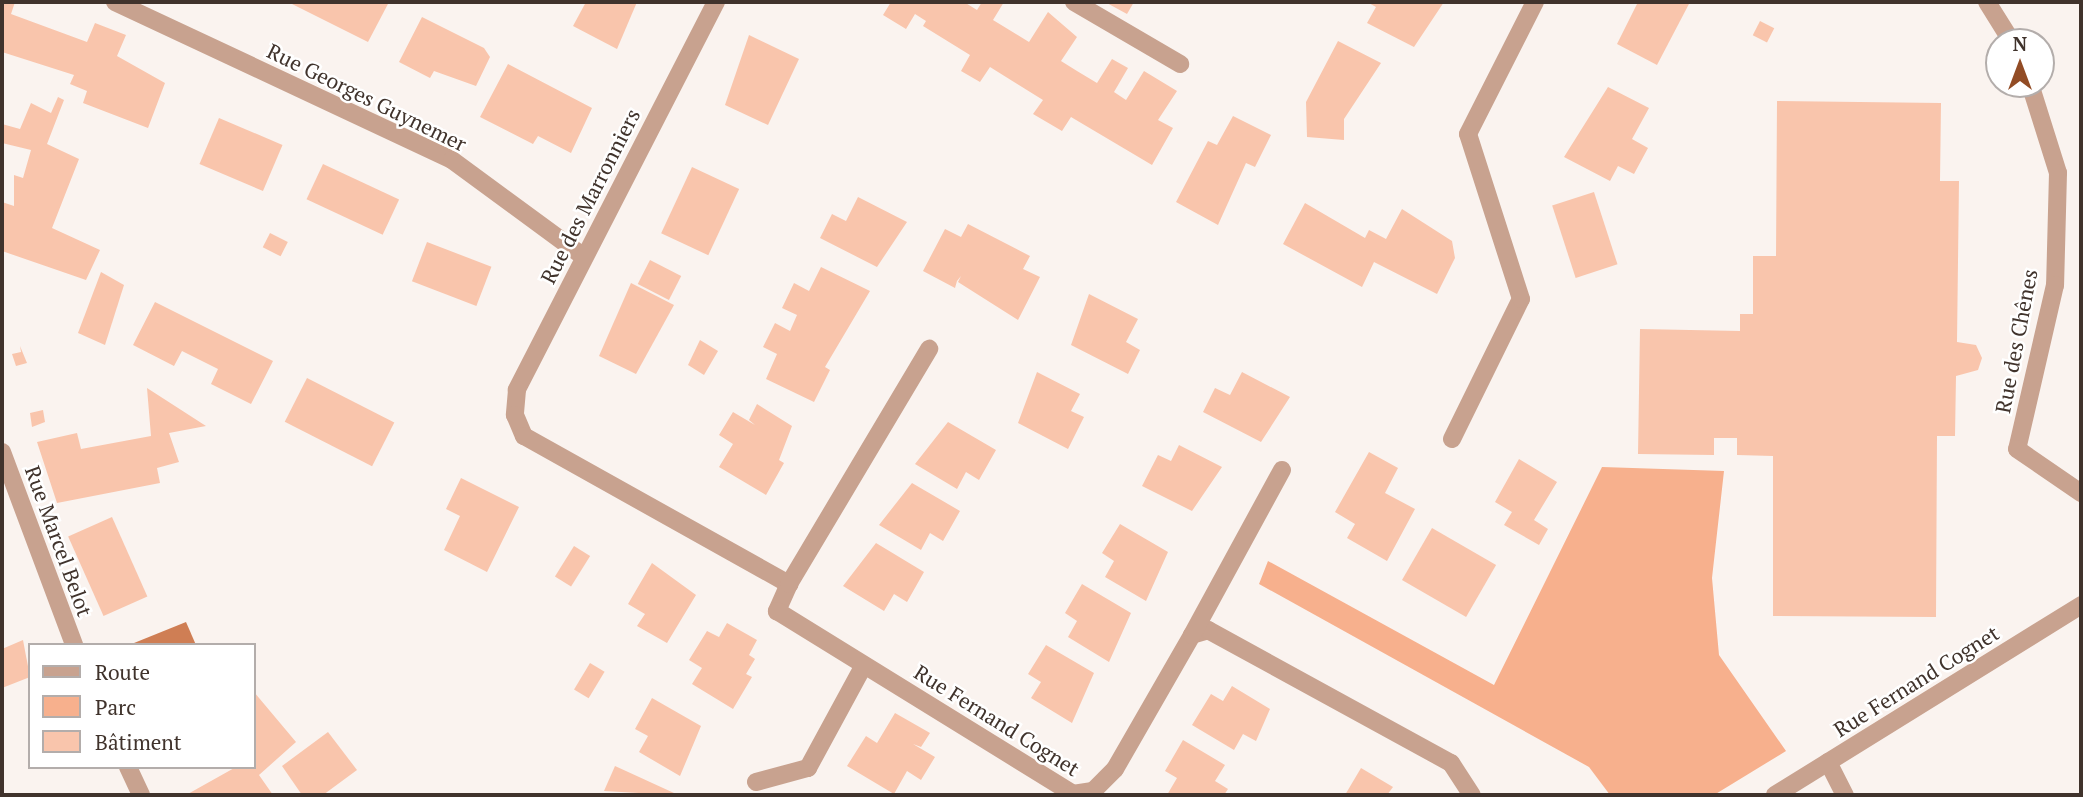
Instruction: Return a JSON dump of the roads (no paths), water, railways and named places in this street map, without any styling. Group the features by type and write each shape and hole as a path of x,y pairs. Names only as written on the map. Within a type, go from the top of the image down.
{"street":[{"name":"Rue Georges Guynemer","path":"115,2 452,160 584,257"},
{"name":"Rue des Marronniers","path":"716,2 517,390 515,415 524,436 549,454 789,584"},
{"path":"1074,2 1181,64"},
{"path":"1452,439 1521,299 1468,134 1535,2"},
{"path":"1987,2 2003,28"},
{"name":"Rue des Chênes","path":"2034,98 2058,173 2055,285 2017,449 2081,493"},
{"path":"789,584 929,349"},
{"name":"Rue Marcel Belot","path":"2,452 73,643"},
{"name":"Rue Fernand Cognet","path":"789,584 776,611 1073,794 1091,793 1115,769 1282,470"},
{"name":"Rue Fernand Cognet","path":"1775,795 2081,605"},
{"path":"1192,635 1209,630 1451,763 1472,795"},
{"path":"756,782 808,768 864,665"},
{"path":"1828,762 1845,795"},
{"path":"129,769 141,795"}]}
